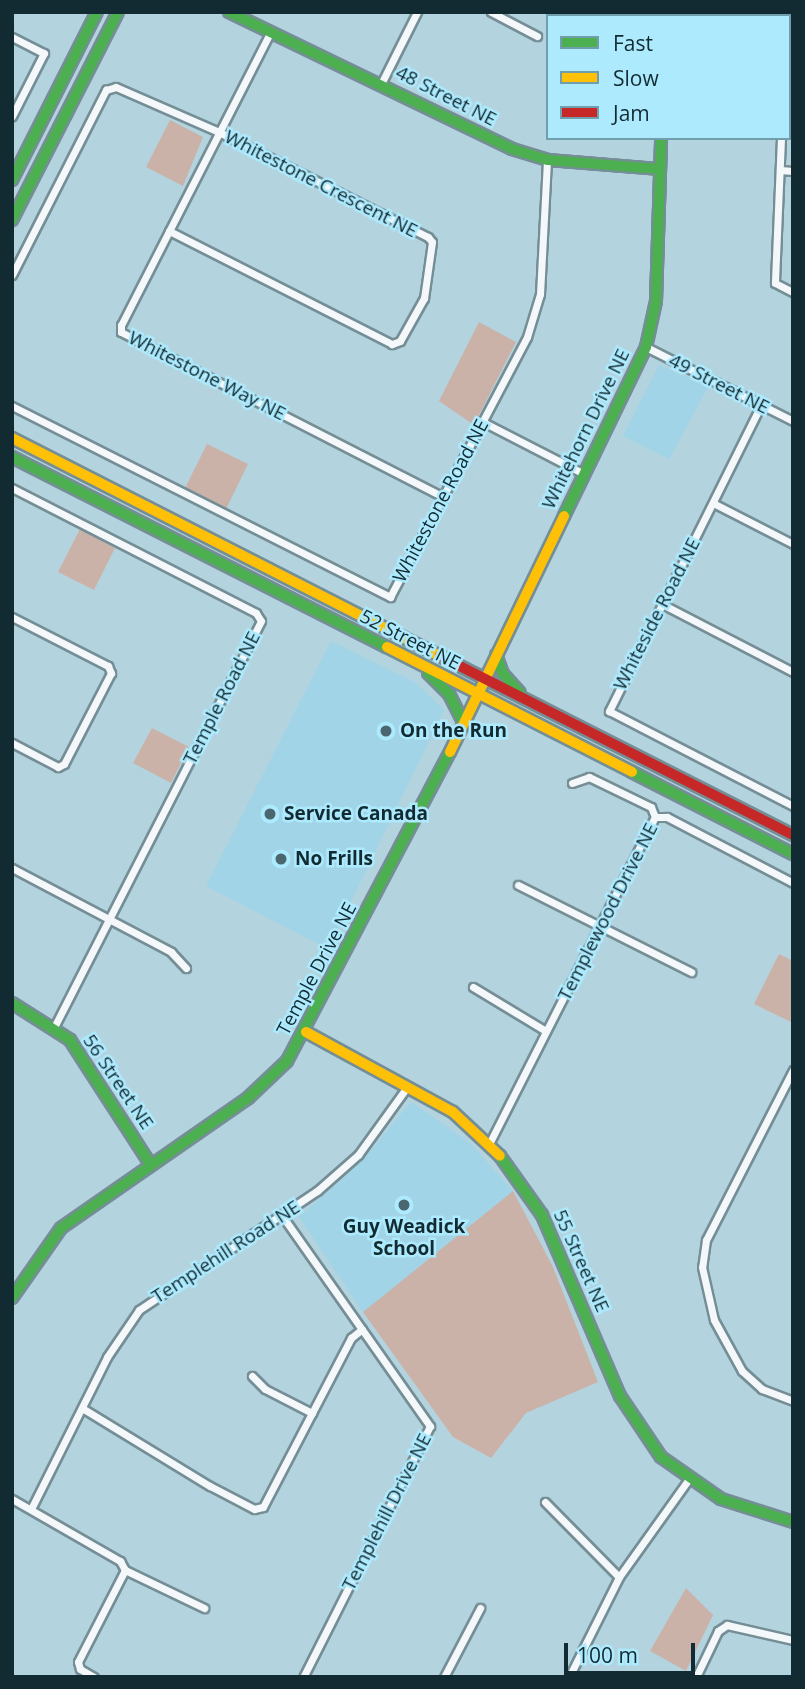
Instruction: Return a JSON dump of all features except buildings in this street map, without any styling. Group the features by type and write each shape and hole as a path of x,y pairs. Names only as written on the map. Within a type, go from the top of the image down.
{"street":[{"path":"12,180 97,12"},
{"path":"12,220 111,24 120,12"},
{"name":"48 Street NE","path":"229,12 382,82 512,149 547,160 659,169"},
{"path":"382,82 417,12"},
{"path":"491,12 537,36"},
{"name":"Whitestone Way NE","path":"271,31 121,332 444,497"},
{"path":"12,37 44,53 12,116"},
{"name":"Whitestone Crescent NE","path":"12,275 106,90 116,87 219,132 428,237 432,242 424,298 400,341 392,344 169,231"},
{"name":"Whitehorn Drive NE","path":"485,678 646,347 656,301 661,140"},
{"path":"781,140 775,283 793,292"},
{"name":"Whitestone Road NE","path":"12,406 390,597 483,422 535,314 547,160"},
{"path":"780,170 793,171"},
{"name":"49 Street NE","path":"646,347 793,421"},
{"name":"Whiteside Road NE","path":"761,405 609,711 793,806"},
{"path":"483,422 584,474"},
{"name":"52 Street NE","path":"12,438 793,835"},
{"name":"52 Street NE","path":"12,457 793,854"},
{"name":"Temple Road NE","path":"12,488 256,613 261,621 54,1027"},
{"path":"713,503 793,544"},
{"path":"662,604 793,672"},
{"path":"12,617 108,666 111,673 64,764 58,767 12,743"},
{"path":"496,655 503,674 526,699"},
{"path":"420,665 449,694 464,723"},
{"name":"Temple Drive NE","path":"12,1298 61,1228 267,1083 306,1032 485,678"},
{"path":"572,783 589,777 651,807 655,817"},
{"name":"Templewood Drive NE","path":"490,1142 655,817 667,817 793,883"},
{"path":"12,869 171,952 186,968"},
{"path":"518,885 691,972"},
{"path":"473,988 547,1031"},
{"name":"56 Street NE","path":"12,1003 54,1027 81,1055 151,1165"},
{"name":"55 Street NE","path":"306,1032 453,1112 490,1142 545,1221 620,1396 661,1457 721,1499 793,1522"},
{"path":"793,1070 706,1240 702,1267 714,1320 742,1371 762,1389 793,1401"},
{"name":"Templehill Road NE","path":"31,1509 120,1335 139,1310 283,1217 358,1155 407,1087"},
{"name":"Templehill Drive NE","path":"283,1217 430,1426 303,1677"},
{"path":"82,1408 254,1509 263,1507 351,1338 362,1329"},
{"path":"251,1376 265,1389 312,1413"},
{"path":"569,1677 619,1577 689,1479"},
{"path":"12,1499 120,1561 125,1570 204,1608"},
{"path":"545,1502 619,1577"},
{"path":"94,1677 80,1669 78,1662 125,1570"},
{"path":"444,1677 480,1608"},
{"path":"696,1677 718,1631 727,1625 793,1640"}],"shaded area":[{"path":"170,120 203,137 183,186 146,167"},
{"path":"479,322 516,342 474,425 439,401"},
{"path":"659,365 708,387 669,459 623,436"},
{"path":"207,444 248,464 225,511 184,490"},
{"path":"80,529 115,548 94,590 58,572"},
{"path":"331,641 415,682 444,710 328,949 206,886"},
{"path":"152,728 189,747 171,783 133,763"},
{"path":"779,954 793,961 793,1023 754,1004"},
{"name":"Guy Weadick School","path":"411,1102 470,1143 513,1191 363,1312 299,1217 361,1162"},
{"path":"513,1191 553,1267 598,1382 526,1413 491,1458 453,1437 363,1312"},
{"path":"686,1588 713,1615 686,1671 650,1651"}],"traffic: fast":[{"path":"12,180 97,12"},
{"path":"12,220 118,12"},
{"path":"229,12 512,149 547,160 659,169"},
{"path":"564,516 646,347 656,301 661,140"},
{"path":"12,457 387,647"},
{"path":"496,655 503,674 520,693"},
{"path":"428,673 449,694 464,723"},
{"path":"12,1298 61,1228 248,1098 287,1061 450,752"},
{"path":"632,772 793,854"},
{"path":"12,1003 70,1040 151,1165"},
{"path":"500,1156 542,1215 620,1396 661,1457 721,1499 793,1522"}],"traffic: slow":[{"path":"12,438 440,656"},
{"path":"450,752 564,516"},
{"path":"387,647 632,772"},
{"path":"306,1032 453,1112 500,1156"}],"traffic: jam":[{"path":"440,656 793,835"}],"place":[{"name":"On the Run","path":"386,731"},
{"name":"Service Canada","path":"270,814"},
{"name":"No Frills","path":"281,859"},
{"name":"Guy Weadick School","path":"404,1205"}]}
